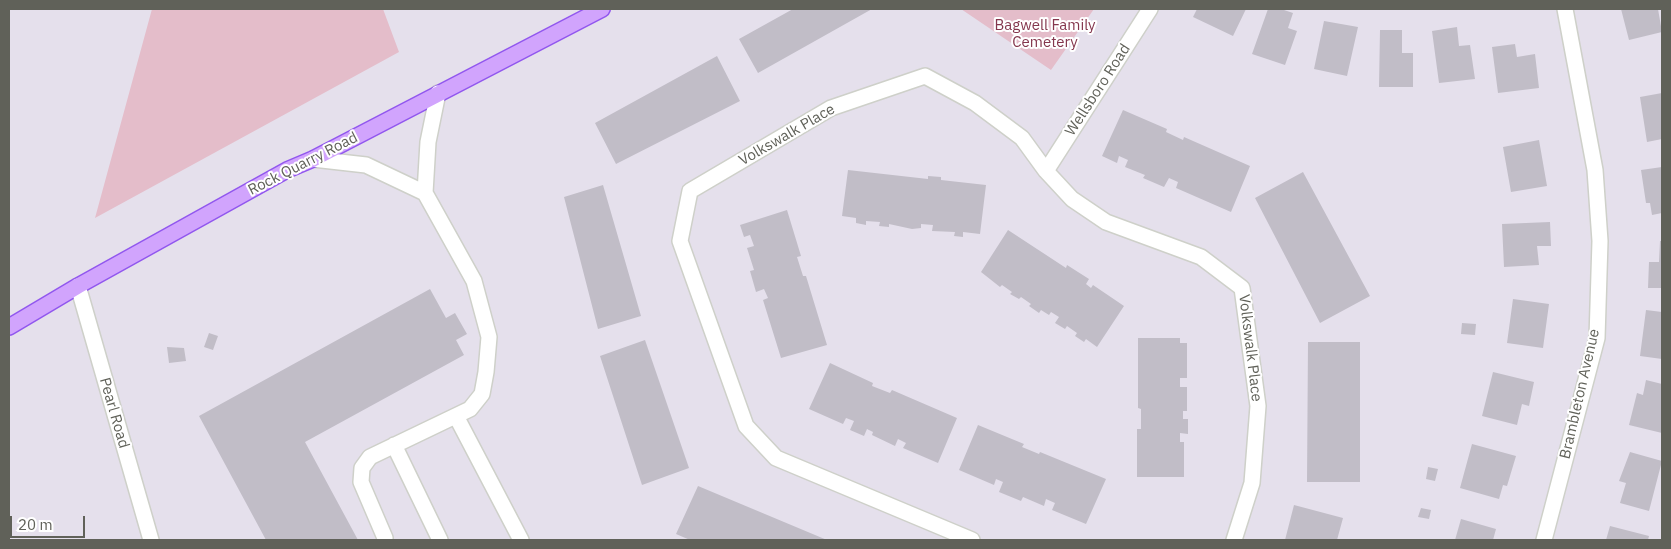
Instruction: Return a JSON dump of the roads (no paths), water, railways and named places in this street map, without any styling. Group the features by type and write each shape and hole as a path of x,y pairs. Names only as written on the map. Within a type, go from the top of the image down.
{"main road":[{"name":"Rock Quarry Road","path":"9,327 78,286 287,170 313,159 602,9"}],"street":[{"name":"Wellsboro Road","path":"1046,171 1150,9"},
{"name":"Brambleton Avenue","path":"1544,540 1597,338 1600,241 1595,170 1565,9"},
{"name":"Volkswalk Place","path":"972,540 776,458 746,426 680,241 690,191 831,108 926,76 975,103 1022,138 1046,171 1072,199 1106,222 1201,257 1242,288 1258,406 1252,483 1234,540"},
{"path":"385,538 361,482 362,468 370,457 470,409 482,394 489,337 474,281 425,193 428,142 438,93"},
{"path":"313,159 366,165 425,193"},
{"name":"Pearl Road","path":"78,286 151,540"},
{"path":"456,416 521,540"},
{"path":"394,445 440,540"}],"park label":[{"name":"Bagwell Family Cemetery","path":"1045,34"}]}
